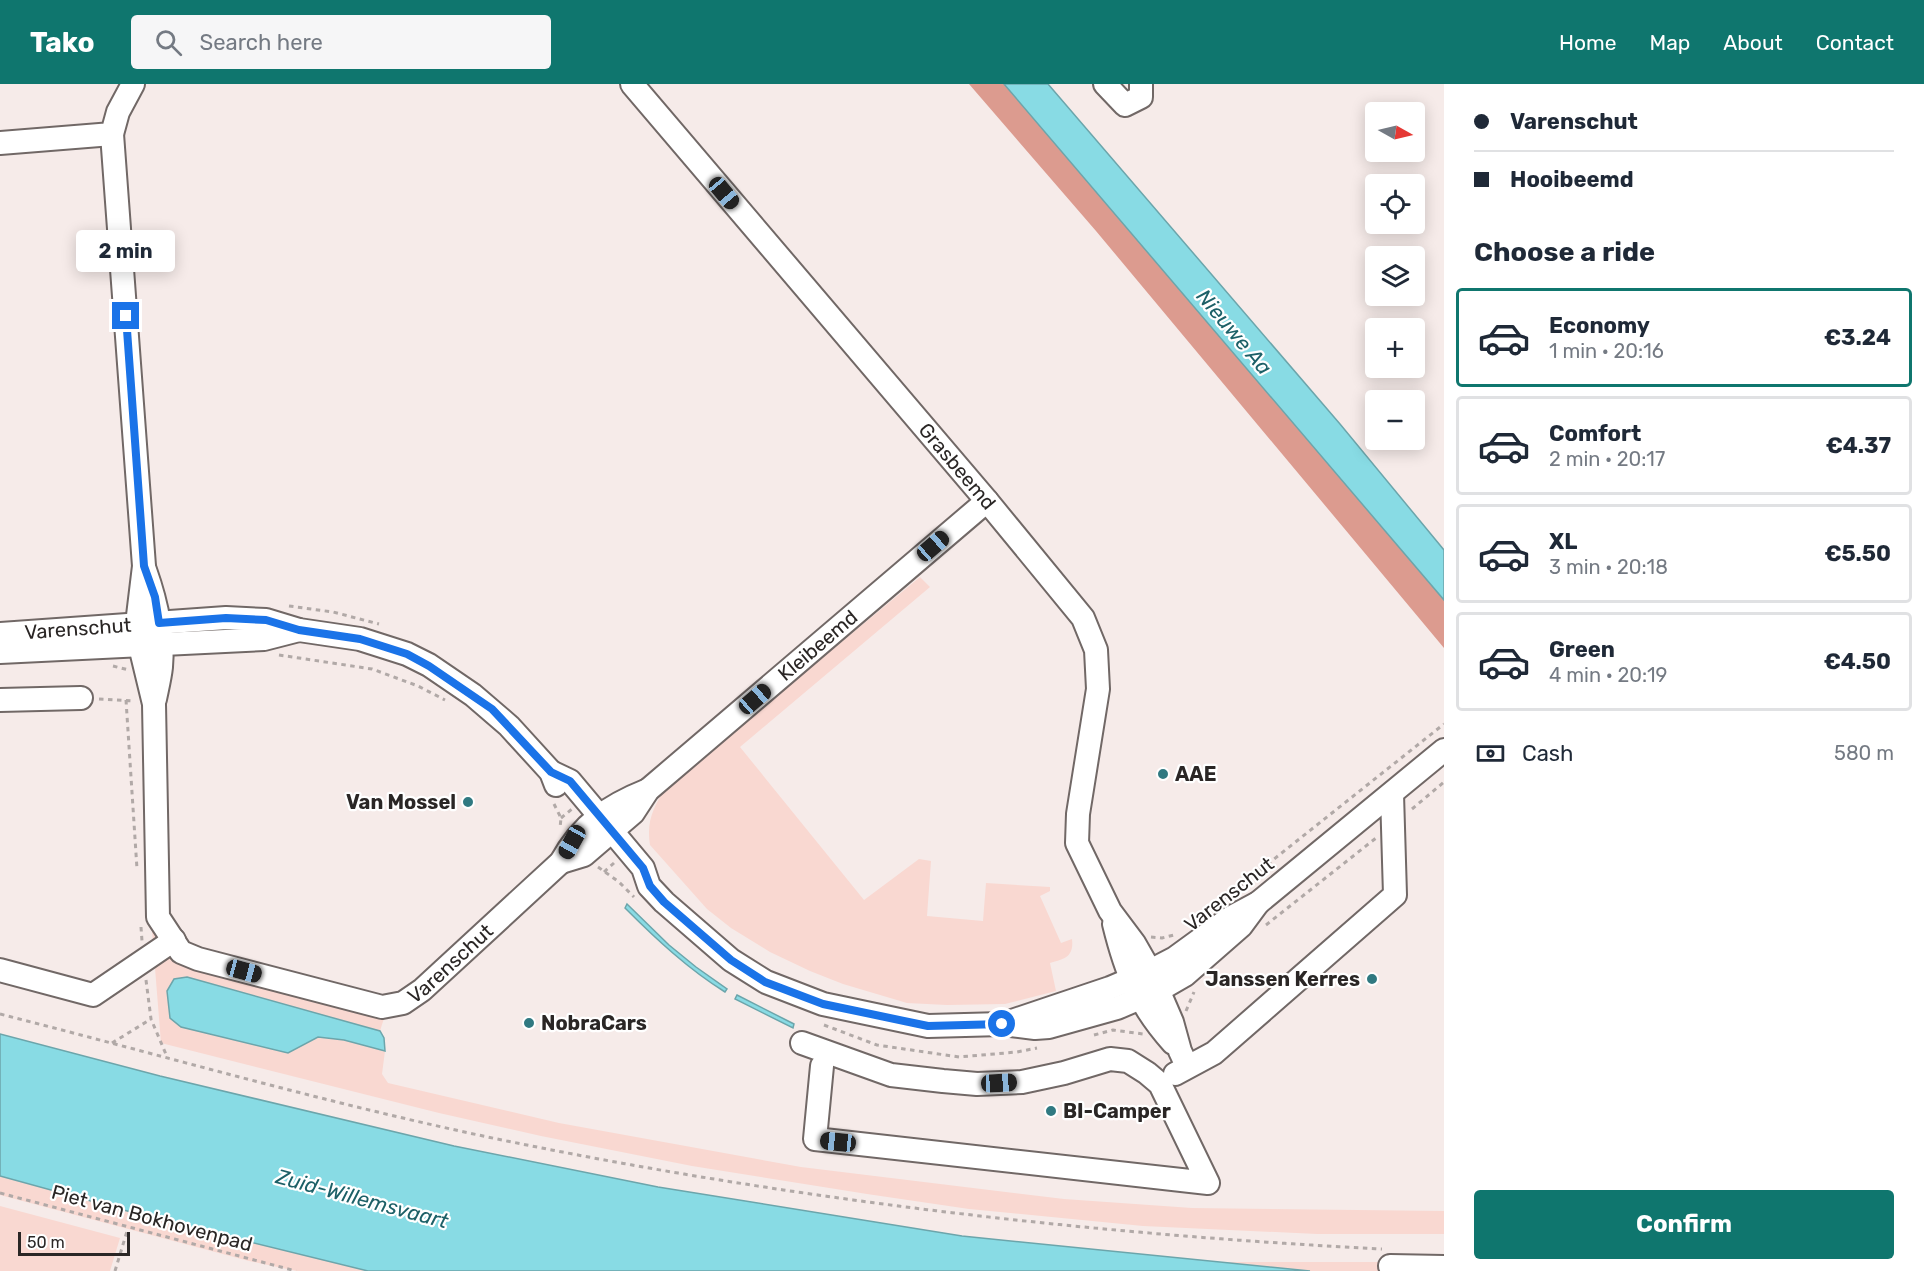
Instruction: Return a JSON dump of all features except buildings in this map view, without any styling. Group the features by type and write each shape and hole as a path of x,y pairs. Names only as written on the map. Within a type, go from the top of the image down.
{"street":[{"path":"133,84 118,112 112,134 149,635"},
{"name":"Grasbeemd","path":"632,84 987,501 1083,618 1096,650 1098,689 1078,814 1077,843 1145,985"},
{"path":"1106,84 1125,105 1141,97 1141,84"},
{"path":"0,142 112,134"},
{"name":"Kleibeemd","path":"592,835 633,813 648,790 987,501"},
{"name":"Varenschut","path":"0,652 149,635 226,618 266,620 299,630 360,639 388,647 429,666 492,709 551,772 559,792 592,835 643,868 645,895 696,931 731,960 765,982 823,1004 928,1026 1002,1024 1145,985 1175,958 1230,918 1258,903 1444,750"},
{"name":"Varenschut","path":"0,634 149,635"},
{"name":"Varenschut","path":"149,635 145,669 154,704"},
{"name":"Varenschut","path":"149,635 161,668 154,704 158,917 181,952 198,959 382,1006 403,1003 422,990 592,835"},
{"path":"0,700 81,698"},
{"path":"1160,1084 1183,1059 1214,1053 1395,895 1392,794"},
{"name":"Grasbeemd","path":"1110,911 1134,943 1145,985"},
{"path":"0,970 93,994 174,940"},
{"path":"1145,985 1183,1059"},
{"path":"802,1043 891,1075 977,1084 1022,1082 1064,1073 1110,1059 1128,1061 1147,1072 1160,1084 1208,1183 814,1139 822,1066"},
{"path":"1387,1257 1444,1267"}],"path":[{"path":"284,606 333,612 380,624"},
{"path":"275,655 372,669 418,686 450,704"},
{"name":"Varenschut","path":"118,667 125,670 145,669"},
{"path":"81,698 154,704"},
{"name":"Varenschut","path":"1219,903 1444,724"},
{"path":"1266,925 1444,782"},
{"path":"552,800 561,818 560,830 592,835 619,882 645,895"},
{"name":"Varenschut","path":"1134,943 1146,937 1162,938 1182,933"},
{"path":"1086,1037 1113,1030 1148,1035 1184,1017 1198,984"},
{"path":"0,1014 352,1107 508,1141 761,1186 938,1212 1040,1224 1387,1257"},
{"path":"112,1044 151,1019 168,1059"},
{"path":"818,1022 877,1045 959,1057 1017,1052 1047,1046"},
{"name":"Piet van Bokhovenpad","path":"0,1193 296,1271"},
{"path":"115,1271 128,1228"}],"shaded area":[{"path":"969,84 1004,84 1444,600 1444,648 1096,231"},
{"path":"920,577 930,587 740,747 864,900 919,859 931,861 927,916 983,921 986,883 1050,887 1050,891 1040,896 1061,943 1072,939 1070,953 1050,963 1056,991 1005,1004 947,1005 907,1003 843,984 770,952 731,928 707,909 650,845 650,821 666,787"},
{"path":"151,918 176,956 385,1015 380,1031 187,977 288,1053 318,1037 344,1040 385,1051 382,1074 388,1083 559,1123 801,1167 1064,1199 1192,1208 1444,1211 1444,1234 1317,1234 1143,1226 969,1209 692,1166 439,1113 161,1043"},
{"path":"0,1176 160,1220 368,1271 297,1271 249,1261 0,1195"},
{"path":"0,1206 120,1238 110,1271 0,1271"},
{"path":"1219,1262 1388,1262 1388,1271 1310,1271"}],"water":[{"name":"Nieuwe Aa","path":"1004,84 1048,84 1340,424 1444,550 1444,600"},
{"path":"627,904 669,945 727,989 725,992 698,974 661,942 625,908"},
{"path":"187,977 380,1031 384,1038 385,1051 344,1040 318,1037 288,1053 181,1027 170,1018 167,991 174,979"},
{"path":"737,995 794,1024 793,1028 735,999"},
{"name":"Zuid-Willemsvaart","path":"0,1034 160,1076 454,1146 658,1187 962,1236 1310,1271 368,1271 160,1220 0,1176"}],"place":[{"name":"AAE","path":"1163,774"},
{"name":"Van Mossel","path":"468,802"},
{"name":"Janssen Kerres","path":"1372,979"},
{"name":"NobraCars","path":"529,1023"},
{"name":"BI-Camper","path":"1051,1111"}],"route":[{"path":"126,316 144,566 155,597 159,623 226,618 266,620 299,630 360,639 407,654 429,666 492,709 551,772 570,781 643,868 650,886 664,902 731,960 765,982 823,1004 928,1026 1002,1024"}]}
